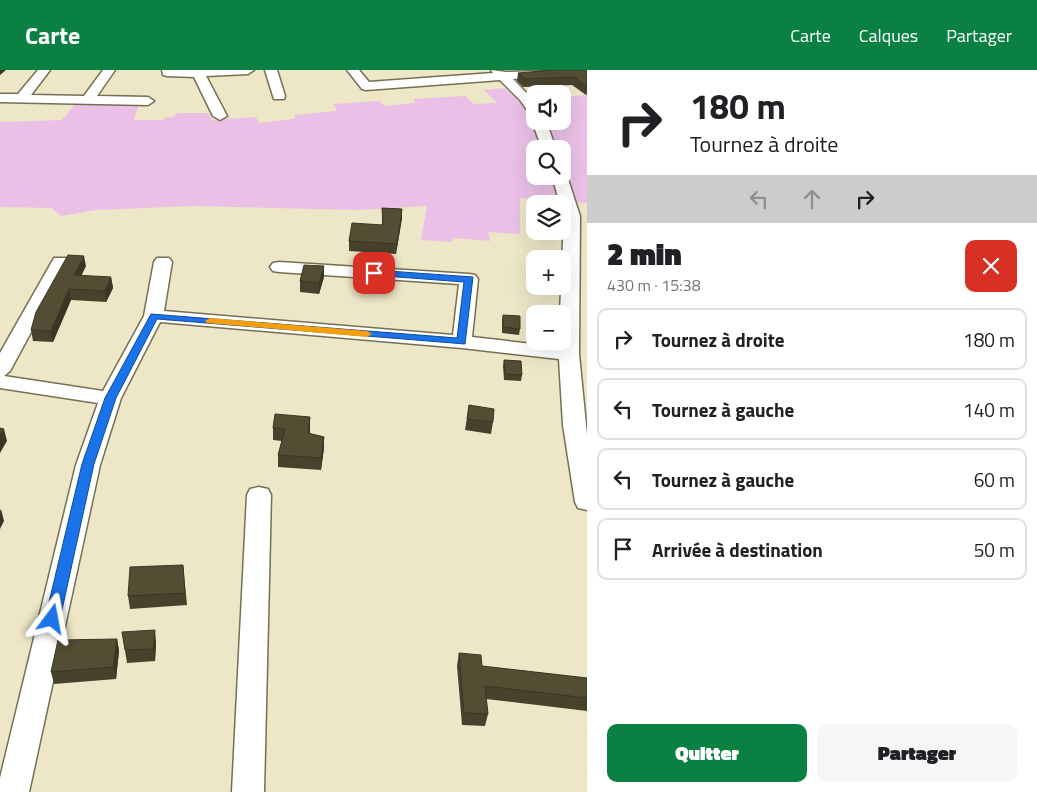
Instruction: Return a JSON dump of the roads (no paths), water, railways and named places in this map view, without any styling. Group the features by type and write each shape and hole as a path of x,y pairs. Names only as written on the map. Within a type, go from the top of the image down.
{"street":[{"path":"21,98 44,70"},
{"path":"88,100 109,70"},
{"path":"168,70 167,72 181,74 248,70"},
{"path":"271,70 279,96"},
{"path":"353,70 366,86 501,73 574,70"},
{"path":"198,73 220,116"},
{"path":"501,73 526,101"},
{"path":"140,116 155,90"},
{"path":"0,98 148,102"},
{"path":"562,185 580,245 579,302 569,354 574,425 587,502"},
{"path":"0,371 60,262"},
{"path":"13,792 88,464 110,398 154,316 163,262"},
{"path":"279,267 469,279 462,342"},
{"path":"154,316 462,342 569,354"},
{"path":"0,382 110,398"},
{"path":"248,792 259,495"}]}
